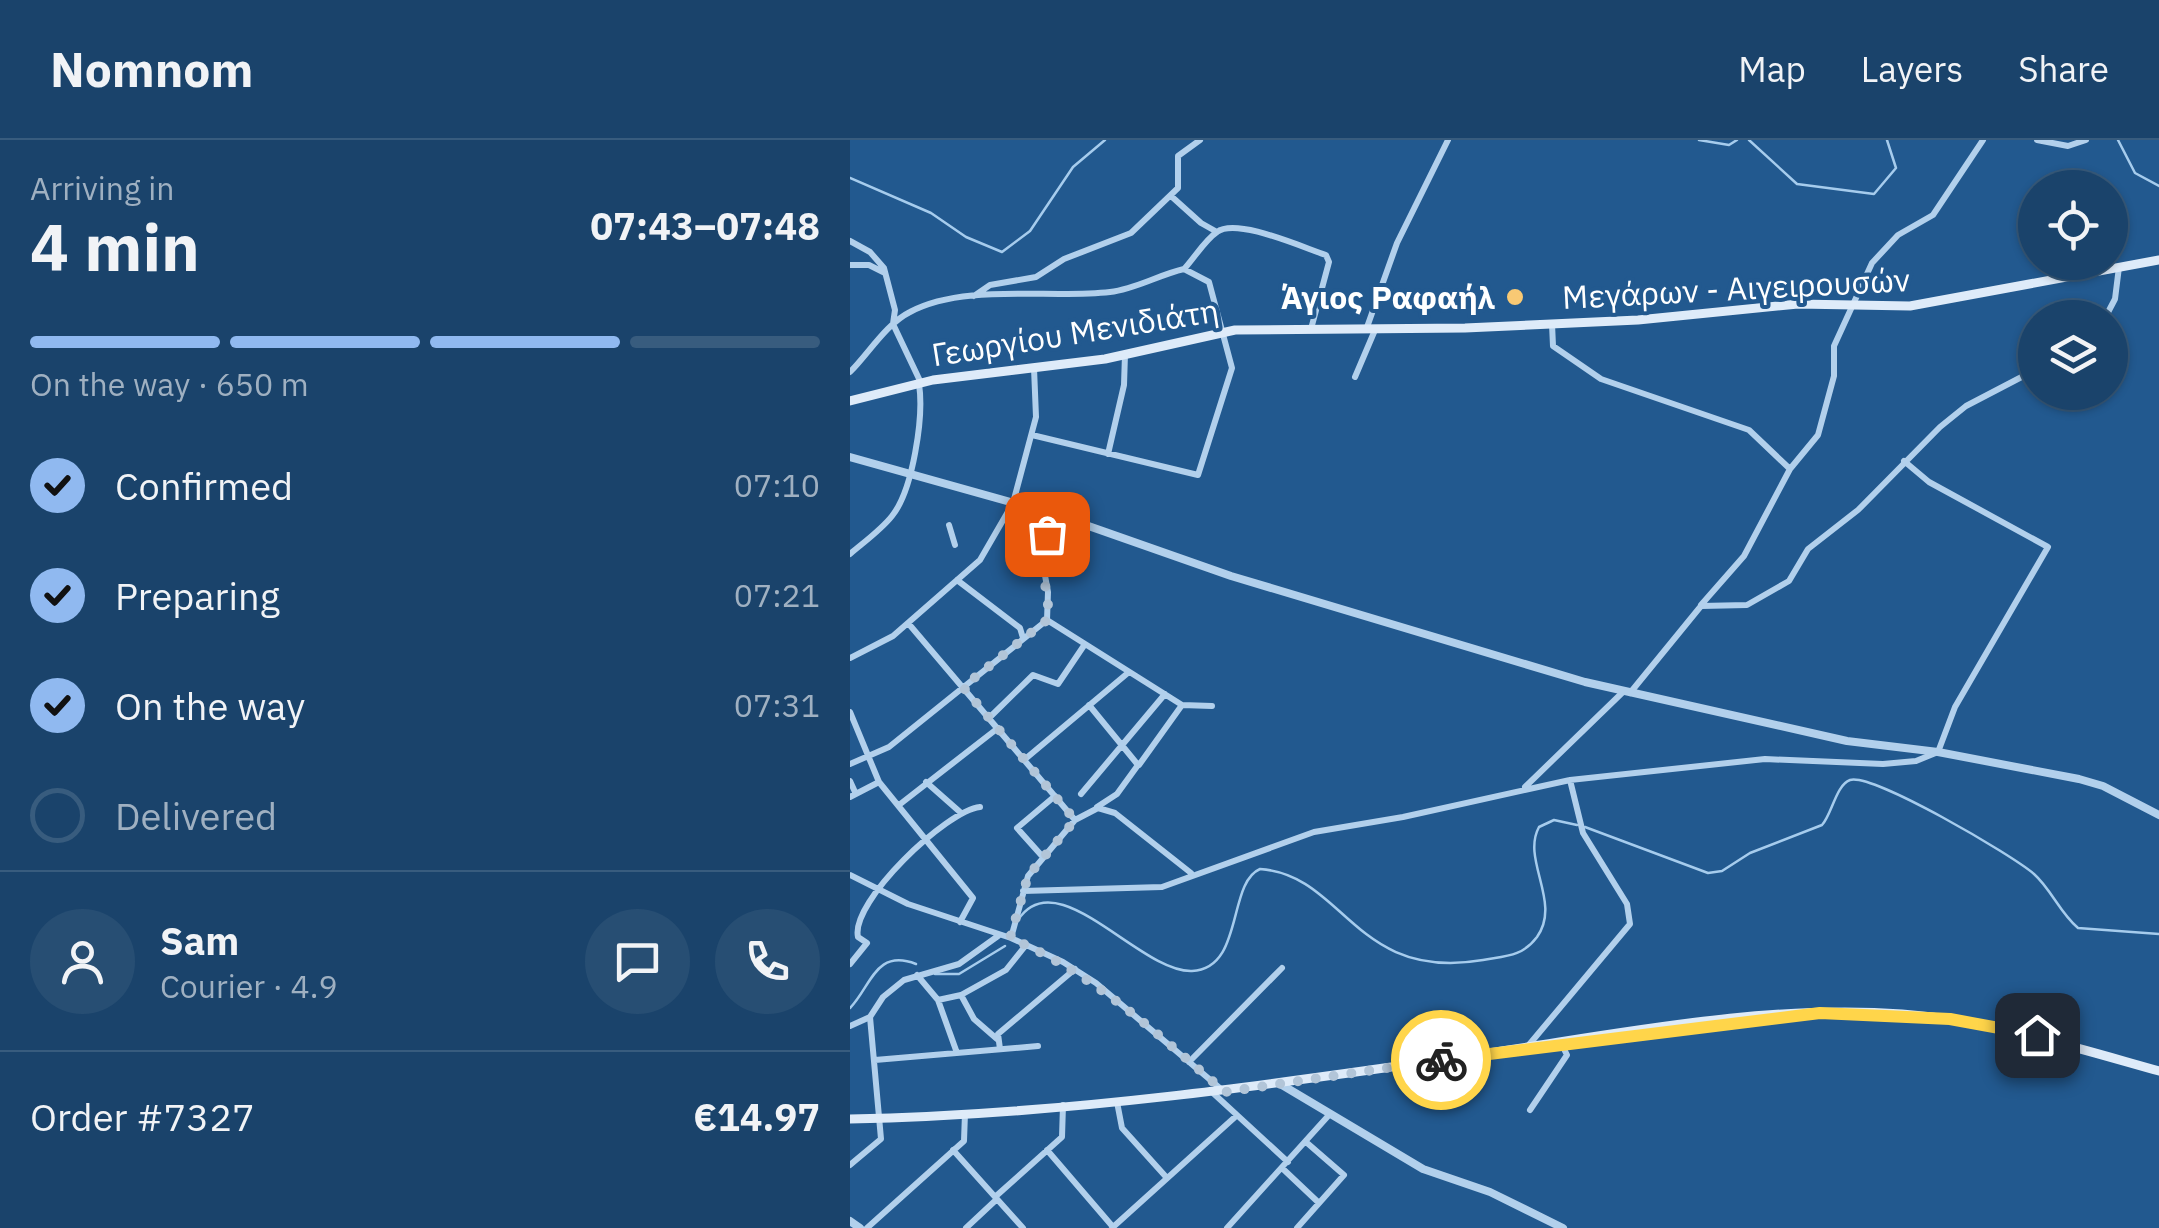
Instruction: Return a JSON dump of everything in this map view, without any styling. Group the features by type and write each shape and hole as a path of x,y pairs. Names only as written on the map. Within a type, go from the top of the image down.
{"main road":[{"name":"Μεγάρων - Αιγειρουσών","path":"2128,265 2159,260"},
{"name":"Μεγάρων - Αιγειρουσών","path":"1312,329 1552,324 1788,305 1910,306 2046,280"},
{"name":"Γεωργίου Μενιδιάτη","path":"850,402 920,383 1125,354 1225,333 1312,329"},
{"path":"850,1119 1225,1092 1527,1047 1790,1014 1871,1013 1950,1019 2037,1035 2159,1071"}],"street":[{"path":"973,297 990,284 1036,277 1067,257 1123,239 1171,196 1180,182 1178,156 1200,140"},
{"path":"1355,377 1397,243 1448,140"},
{"path":"1520,791 1628,692 1744,556 1790,469 1818,435 1834,376 1834,346 1877,256 1898,234 1933,216 1983,140"},
{"path":"2037,140 2068,146 2086,140"},
{"path":"1171,196 1201,224 1217,232 1244,229 1326,255 1329,262 1312,329"},
{"path":"850,372 894,324 920,308 1020,292 1074,295 1124,290 1184,269 1217,232"},
{"path":"850,242 870,252 886,274 895,310 894,324 920,383 923,411 894,514 850,554"},
{"path":"850,265 868,265 886,274"},
{"path":"1032,435 1198,475 1232,368 1212,288 1196,272 1184,269"},
{"path":"1552,324 1553,346 1596,376 1750,430 1790,469"},
{"path":"1108,454 1124,385 1125,354"},
{"path":"850,658 884,642 980,560 1013,503 1037,407 1034,368"},
{"path":"1701,606 1748,605 1789,581 1808,550 1858,510 1966,406 2018,379"},
{"path":"850,457 1060,516 1230,576 1628,692 1847,741 1938,752 2092,782 2159,816"},
{"path":"1023,890 1157,888 1190,873 1314,832 1570,780 1764,759 1883,764 1916,761 1938,752 1955,707 2040,568 2048,547 1929,482 1904,462"},
{"path":"850,764 890,747 1047,620 1048,592 1040,548 1060,516"},
{"path":"949,526 956,544"},
{"path":"957,580 1020,628 1023,639"},
{"path":"1047,620 1182,705 1212,706"},
{"path":"908,623 1075,820"},
{"path":"989,718 1034,675 1058,684 1085,644"},
{"path":"1024,760 1130,672"},
{"path":"1081,794 1166,694"},
{"path":"1089,705 1138,765"},
{"path":"1010,938 1023,890 1042,856 1075,820 1117,794 1182,705"},
{"path":"850,712 879,782 973,898 960,922"},
{"path":"899,805 998,728"},
{"path":"850,780 852,794 879,782"},
{"path":"1527,1047 1630,924 1627,904 1582,832 1570,780"},
{"path":"926,782 960,812"},
{"path":"1042,856 1018,828 1055,796"},
{"path":"850,964 867,943 858,936 856,924 878,888 960,812 980,807"},
{"path":"1091,810 1115,813 1190,873"},
{"path":"850,875 960,922 1010,938 1075,969 1225,1092"},
{"path":"850,1026 870,1017 892,989 917,975 959,964 999,935"},
{"path":"938,1000 961,995 1006,970 1026,945"},
{"path":"1189,1062 1282,968"},
{"path":"996,1039 1075,969"},
{"path":"917,975 938,1000 956,1053"},
{"path":"961,995 974,1019 996,1039 1000,1049"},
{"path":"850,1165 881,1140 870,1017"},
{"path":"1530,1110 1567,1054 1561,1043"},
{"path":"875,1060 1038,1046"},
{"path":"1282,1085 1423,1169 1490,1192 1564,1228"},
{"path":"1213,1093 1319,1203"},
{"path":"1117,1100 1122,1128 1167,1178"},
{"path":"966,1228 1065,1132 1063,1104"},
{"path":"850,1221 864,1228 954,1150 966,1138 965,1112"},
{"path":"1232,1227 1329,1115"},
{"path":"1047,1150 1112,1227 1235,1117"},
{"path":"1297,1228 1344,1176 1306,1142"},
{"path":"954,1150 1023,1228"}],"waterway":[{"path":"850,178 931,213 966,237 1002,252 1030,231 1073,167 1105,140"},
{"path":"1699,140 1729,145 1737,140"},
{"path":"1749,140 1797,184 1874,194 1896,168 1887,140"},
{"path":"2118,140 2135,173 2159,186"},
{"path":"1585,827 1708,873 1722,871 1750,853 1822,825 1845,783 1864,781 1942,817 2021,864 2040,880 2078,928 2159,934"},
{"path":"1018,920 1035,905 1054,903 1076,910 1171,967 1192,971 1208,967 1220,956 1243,891 1250,877 1260,869 1289,876 1313,889 1378,942 1406,956 1440,963 1499,958 1525,948 1544,924 1544,896 1535,853 1539,827 1554,820 1577,825"},
{"path":"935,974 959,974 1005,946"},
{"path":"850,1008 883,965 902,960 916,964"}],"way so far":[{"path":"1047,534 1040,553 1048,592 1047,620 963,687 1075,820 1028,876 1010,938 1044,952 1096,983 1225,1092 1441,1060"}],"place":[{"name":"Άγιος Ραφαήλ","path":"1515,297"}],"route":[{"path":"1441,1060 1790,1014 1902,1014 2037,1035"}]}
